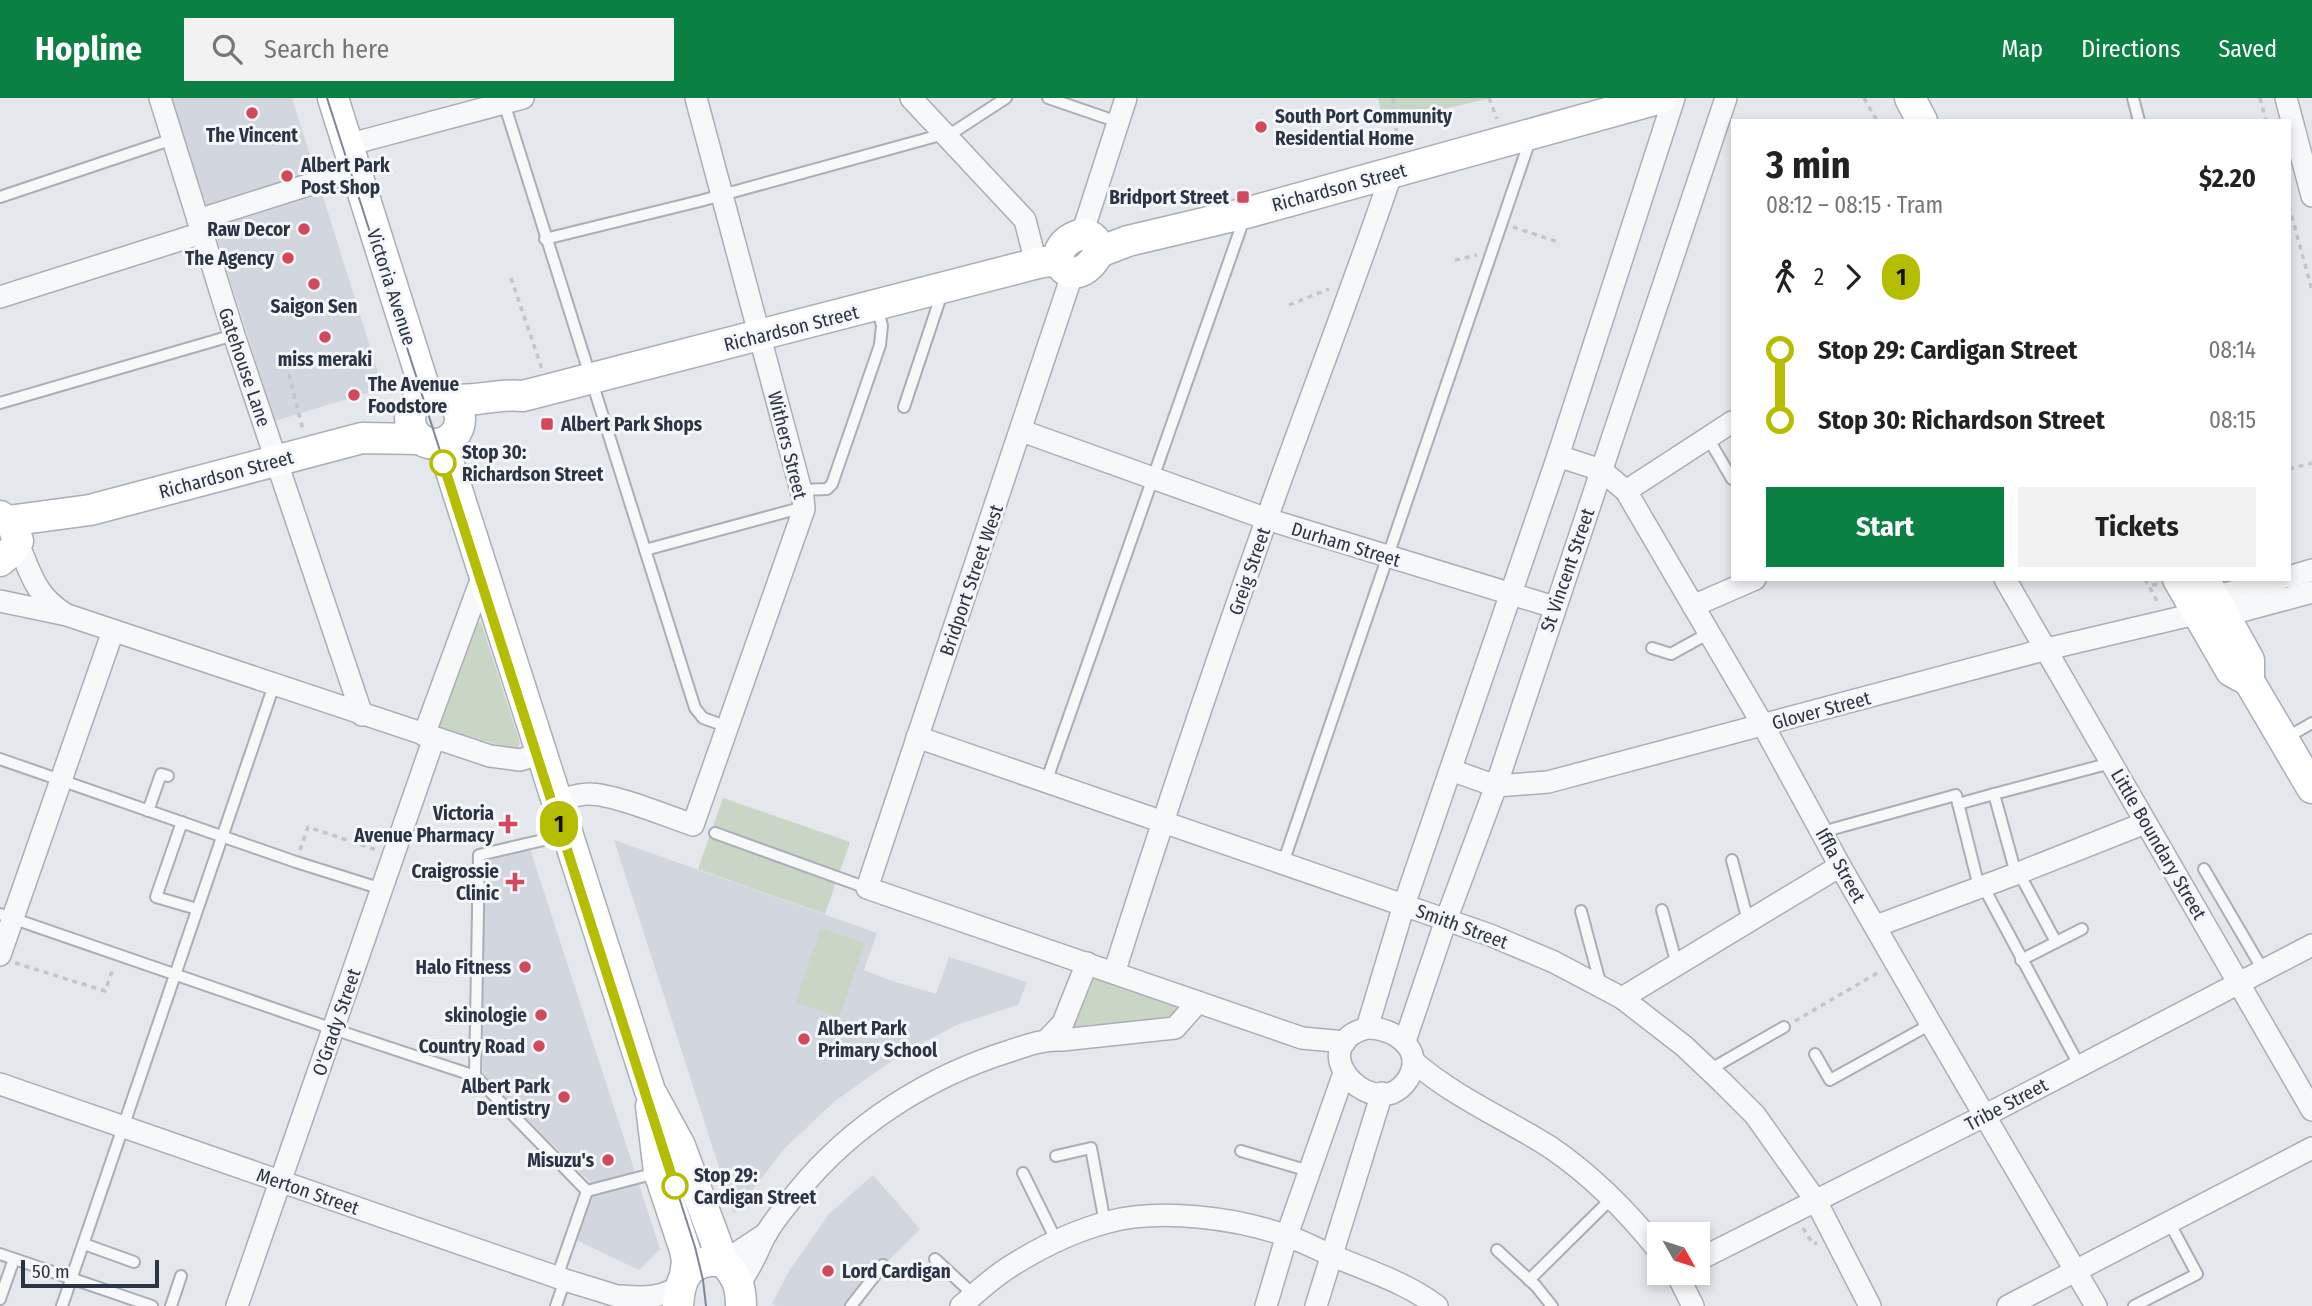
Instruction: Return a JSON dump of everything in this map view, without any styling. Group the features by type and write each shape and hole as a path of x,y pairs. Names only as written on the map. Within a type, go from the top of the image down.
{"street":[{"name":"Gatehouse Lane","path":"160,98 234,335 362,715"},
{"name":"Victoria Avenue","path":"333,98 430,400"},
{"name":"Withers Street","path":"557,801 576,795 594,794 693,825 728,727 802,499 696,98"},
{"path":"911,98 1024,218 1056,265"},
{"path":"1056,265 1062,248 1070,240 1090,243 1126,98"},
{"name":"Richardson Street","path":"1090,243 1128,241 1246,213 1661,98"},
{"path":"1367,1028 1404,905 1512,594 1674,98"},
{"name":"St Vincent Street","path":"1405,1041 1446,919 1496,786 1726,98"},
{"path":"1910,98 1921,119"},
{"path":"2286,98 2312,196"},
{"path":"0,297 200,226 351,158 514,101"},
{"name":"Greig Street","path":"1114,973 1162,823 1267,519 1397,171"},
{"name":"Richardson Street","path":"362,438 430,400 465,400 536,392 944,287 1056,265"},
{"name":"Bridport Street West","path":"867,888 1022,430 1056,265"},
{"name":"Richardson Street","path":"7,530 362,438 440,437 536,392"},
{"path":"430,400 456,405 460,413 440,437 412,427 411,417 430,400"},
{"path":"1626,491 1731,423"},
{"name":"Durham Street","path":"1022,430 1267,519 1554,607"},
{"path":"440,437 650,1091 680,1146 732,1278"},
{"name":"Iffla Street","path":"1558,456 1601,470 1626,491 1763,725 1840,866 1984,1116 2096,1306"},
{"path":"7,530 37,589 50,604 67,615"},
{"path":"2291,576 2312,570"},
{"name":"O'Grady Street","path":"237,1306 382,889 484,572"},
{"path":"1693,606 1750,581"},
{"name":"Little Boundary Street","path":"2006,581 2312,1110"},
{"path":"2201,602 2268,581"},
{"path":"2201,602 2312,592"},
{"path":"0,601 67,615 362,715 508,760 520,760 542,753"},
{"path":"2201,602 2249,660 2249,681 2312,788"},
{"name":"Glover Street","path":"1451,770 1496,786 1548,782 2047,649 2201,602"},
{"path":"7,959 7,916 61,780 113,631"},
{"name":"Smith Street","path":"917,737 1446,919 1554,962 1622,998 1684,1046 1755,1115 1816,1200 1870,1306"},
{"path":"1876,926 2145,823"},
{"path":"1622,998 1840,866"},
{"path":"867,888 1301,1038 1345,1042"},
{"name":"Tribe Street","path":"1710,1254 1984,1116 2312,945"},
{"path":"1048,1039 1063,1023 1087,964"},
{"path":"732,1278 799,1189 821,1166 892,1106 920,1089 969,1065 1048,1039 1062,1040 1173,1028 1180,1024 1198,1002"},
{"path":"1266,1306 1342,1068 1341,1052 1345,1042 1355,1032 1367,1028 1385,1031 1405,1041 1412,1051 1410,1076 1391,1091 1316,1306"},
{"path":"1301,1038 1342,1068 1363,1089 1462,1098"},
{"path":"1413,1061 1462,1098 1551,1148 1594,1182 1647,1236"},
{"name":"Merton Street","path":"0,1084 561,1279 617,1296 638,1306"},
{"path":"650,1091 659,1172 687,1261 681,1289"},
{"path":"2008,1306 2312,1148"},
{"path":"968,1301 1009,1266 1071,1234 1105,1223 1139,1217 1207,1217 1287,1235 1385,1276 1437,1306"},
{"path":"681,1289 696,1264 732,1278"},
{"path":"1682,1285 1693,1306"},
{"name":"Merton Street","path":"617,1296 654,1297 681,1289"}],"lane":[{"path":"545,239 945,136 1006,98"},
{"path":"1048,98 1118,122"},
{"path":"2133,98 2138,119"},
{"path":"514,101 545,239 696,710 703,718 728,727"},
{"path":"1283,863 1532,134"},
{"path":"0,197 173,139"},
{"path":"1046,782 1246,213"},
{"path":"904,407 944,287"},
{"path":"645,550 802,499 827,489 832,484 880,345 882,326 877,306"},
{"path":"0,403 234,335"},
{"path":"1708,438 1731,478"},
{"path":"1652,648 1671,654 1709,633"},
{"path":"62,1306 274,685"},
{"path":"2283,739 2312,723"},
{"path":"0,759 296,862 382,889"},
{"path":"1958,804 2111,762"},
{"path":"148,811 161,774 168,776"},
{"path":"1994,794 2017,873 2056,942"},
{"path":"1822,832 1956,795 1981,886 2079,1065"},
{"path":"182,822 156,897 197,909"},
{"path":"715,833 867,888"},
{"path":"475,1076 479,855 568,834"},
{"path":"1732,860 1748,921"},
{"path":"2204,869 2263,970"},
{"path":"1662,910 1677,965"},
{"path":"1581,911 1601,986"},
{"path":"7,916 475,1076 587,1191"},
{"path":"2021,960 2082,929"},
{"path":"1815,1054 1830,1080 1931,1024"},
{"path":"1709,1070 1784,1027"},
{"path":"1056,1156 1091,1148 1105,1223"},
{"path":"1241,1151 1309,1171"},
{"path":"587,1191 659,1172"},
{"path":"1023,1173 1057,1242"},
{"path":"556,1306 561,1279 587,1191"},
{"path":"1529,1280 1611,1199"},
{"path":"2134,1306 2197,1274 2169,1222"},
{"path":"84,1244 134,1262"},
{"path":"1497,1250 1552,1306"},
{"path":"0,1254 152,1306"},
{"path":"0,1299 14,1259"},
{"path":"935,1259 968,1301"},
{"path":"851,1306 883,1265"},
{"path":"171,1306 181,1276"}],"path":[{"path":"1393,98 1397,171"},
{"path":"1864,98 1877,119"},
{"path":"2260,98 2265,119"},
{"path":"2291,213 2312,290"},
{"path":"1502,223 1558,242"},
{"path":"511,278 536,392"},
{"path":"1289,305 1356,278"},
{"path":"289,374 309,451"},
{"path":"2291,468 2312,463"},
{"path":"2146,581 2149,586"},
{"path":"296,862 308,827 393,856"},
{"path":"7,959 105,991 118,954"},
{"path":"1784,1027 1896,962"}],"shaded area":[{"path":"172,98 292,98 383,388 275,421"},
{"name":"Albert Park Primary School","path":"614,840 877,933 864,970 889,980 936,994 949,957 1027,982 1018,1005 959,1024 903,1053 835,1101 785,1148 734,1214"},
{"path":"530,849 660,1249 639,1270 574,1239 594,1186 483,1075 483,861"},
{"path":"873,1175 920,1229 884,1265 853,1306 772,1304 789,1271 829,1214"}],"green space":[{"path":"1378,98 1491,98 1383,123"},
{"path":"481,622 520,743 518,748 513,749 437,727 474,624"},
{"path":"723,798 850,842 825,914 698,869"},
{"path":"821,928 865,943 839,1017 795,1002"},
{"path":"1095,975 1183,1007 1175,1020 1087,1025 1073,1030"}],"tram line":[{"path":"327,98 695,1247 706,1306"},
{"name":"1","path":"443,463 675,1186"}],"place":[{"name":"The Vincent","path":"252,113"},
{"name":"South Port Community Residential Home","path":"1261,127"},
{"name":"Albert Park Post Shop","path":"287,176"},
{"name":"Bridport Street","path":"1243,197"},
{"name":"Raw Decor","path":"304,229"},
{"name":"The Agency","path":"288,258"},
{"name":"Saigon Sen","path":"314,284"},
{"name":"miss meraki","path":"325,337"},
{"name":"The Avenue Foodstore","path":"354,395"},
{"name":"Albert Park Shops","path":"547,424"},
{"name":"Stop 30: Richardson Street","path":"443,463"},
{"name":"Victoria Avenue Pharmacy","path":"508,824"},
{"name":"Craigrossie Clinic","path":"515,882"},
{"name":"Halo Fitness","path":"525,967"},
{"name":"skinologie","path":"541,1015"},
{"name":"Albert Park Primary School","path":"804,1039"},
{"name":"Country Road","path":"539,1046"},
{"name":"Albert Park Dentistry","path":"564,1097"},
{"name":"Misuzu's","path":"608,1160"},
{"name":"Stop 29: Cardigan Street","path":"675,1186"},
{"name":"Lord Cardigan","path":"828,1271"}]}
